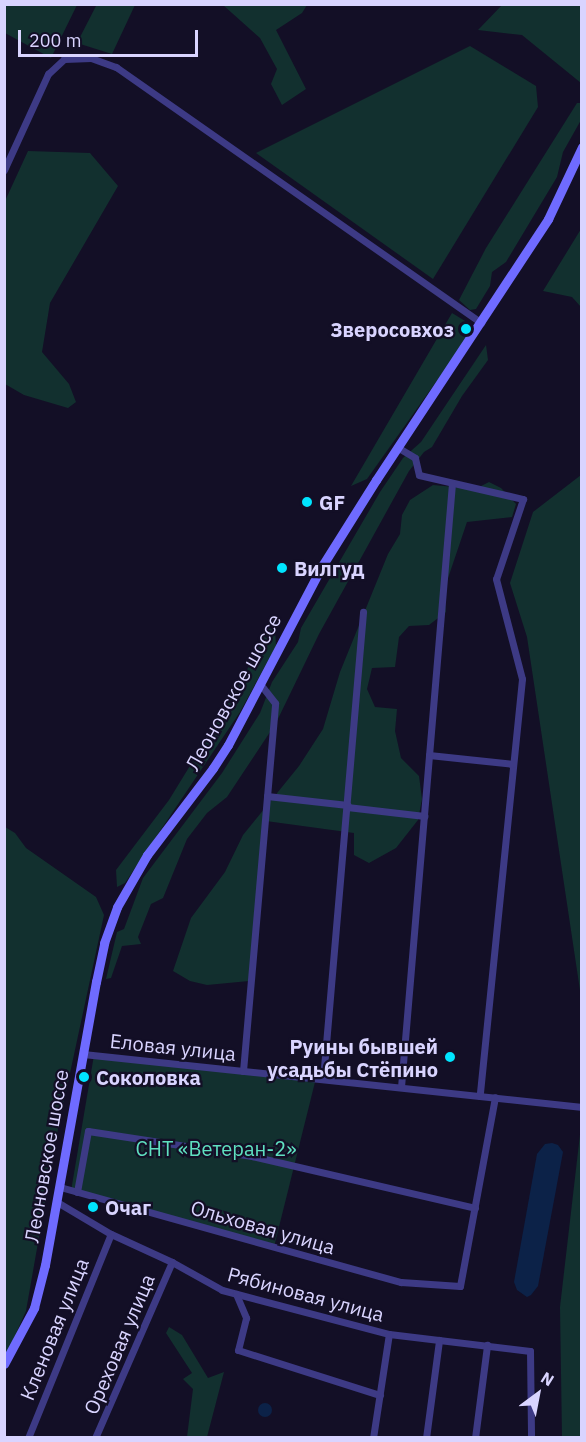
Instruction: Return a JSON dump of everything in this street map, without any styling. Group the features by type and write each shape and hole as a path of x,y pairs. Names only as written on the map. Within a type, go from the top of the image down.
{"main road":[{"name":"Леоновское шоссе","path":"4,1364 34,1308 60,1187 82,1054 104,943 117,907 147,855 213,768 261,685 322,566 397,447 548,219 582,147"}],"street":[{"path":"4,170 48,74 63,59 91,58 116,67 481,323"},
{"path":"397,447 415,458 419,475 523,499 496,579 522,680 480,1096"},
{"path":"401,1087 452,483"},
{"path":"324,1079 363,612"},
{"path":"243,1071 275,703 261,685"},
{"path":"429,754 513,764"},
{"path":"267,796 424,816"},
{"name":"Еловая улица","path":"82,1054 582,1107"},
{"path":"77,1192 88,1131 252,1156 475,1208 495,1097"},
{"name":"Ольховая улица","path":"60,1187 401,1282 460,1286 475,1208"},
{"name":"Рябиновая улица","path":"57,1202 111,1234 172,1262 222,1290 389,1334 530,1351 531,1437"},
{"name":"Кленовая улица","path":"28,1437 111,1234"},
{"name":"Ореховая улица","path":"95,1437 172,1262"},
{"path":"236,1294 246,1318 238,1350 380,1395"},
{"path":"373,1437 389,1334"},
{"path":"426,1437 439,1340"},
{"path":"475,1437 487,1346"}],"green space":[{"path":"97,4 135,5 112,54 77,43"},
{"path":"503,4 581,5 581,83 522,35 478,30"},
{"path":"4,5 77,5 51,58 5,33"},
{"path":"223,5 307,5 302,13 276,30 306,89 282,105 271,84 277,69 260,38"},
{"path":"470,46 536,86 538,107 433,279 256,153"},
{"path":"577,103 580,103 581,120 563,152 557,177 506,262 492,272 490,286 476,309 470,310 459,300 486,248"},
{"path":"28,151 90,153 118,186 50,303 42,352 69,384 76,402 68,408 24,395 5,384 5,201"},
{"path":"581,229 581,307 572,297 543,291"},
{"path":"452,313 475,327 367,479 351,486"},
{"path":"486,345 488,360 462,396 432,447 424,452 409,471 319,634 276,723 227,797 207,813 187,839 163,898 151,904 138,937 141,944 122,946 111,978 106,979 117,932 124,929 143,878 222,773 260,713 272,682 298,642 301,628 380,492 403,458 421,442"},
{"path":"581,475 581,997 527,637 510,583 533,512"},
{"path":"489,482 501,488 516,504 512,517 467,522 444,590 446,612 429,625 409,626 399,637 395,667 372,668 367,689 375,707 397,709 395,731 401,758 419,776 422,799 418,820 396,848 369,863 354,855 354,833 266,821 249,981 207,985 190,981 173,971 191,918 225,872 243,835 299,766 323,729 340,672 388,554 400,534 402,515 410,500 433,485 475,489"},
{"path":"270,625 275,628 276,646 240,712 125,883 117,887 116,870 169,800 237,689"},
{"path":"5,827 15,833 26,848 96,897 104,915 58,1129 26,1311 5,1358"},
{"name":"СНТ «Ветеран-2»","path":"94,1055 316,1078 274,1247 71,1191"},
{"path":"581,1126 581,1437 562,1437 560,1307"},
{"path":"169,1327 182,1335 208,1378 224,1372 207,1437 187,1437 193,1389 183,1379 192,1373 166,1333"}],"water":[{"path":"545,1144 558,1145 563,1152 538,1286 527,1297 517,1290 514,1282 537,1154"},
{"path":"265,1403 270,1405 272,1410 270,1415 265,1417 260,1415 258,1410 260,1405"}],"place":[{"name":"Зверосовхоз","path":"466,329"},
{"name":"GF","path":"307,502"},
{"name":"Вилгуд","path":"282,568"},
{"name":"Руины бывшей усадьбы Стёпино","path":"450,1057"},
{"name":"Соколовка","path":"84,1077"},
{"name":"Очаг","path":"93,1207"}]}
